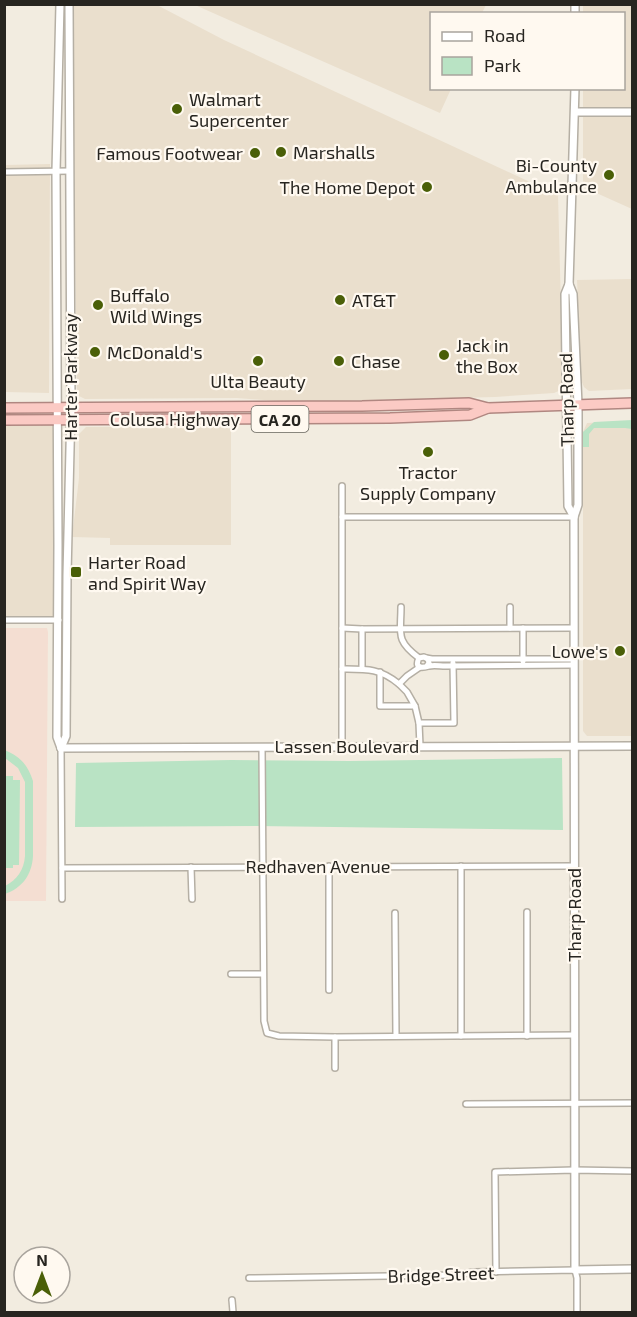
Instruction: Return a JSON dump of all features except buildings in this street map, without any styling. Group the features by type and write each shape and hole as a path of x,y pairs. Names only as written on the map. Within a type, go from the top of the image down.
{"highway":[{"name":"Colusa Highway","path":"57,408 469,403 488,408 633,403"},
{"name":"CA 20","path":"4,408 57,408"},
{"name":"Colusa Highway","path":"4,420 390,418 470,416 488,408"}],"street":[{"name":"Harter Parkway","path":"60,4 56,171 57,737 61,748 62,898"},
{"name":"Harter Parkway","path":"61,748 66,736 70,420 69,4"},
{"name":"Tharp Road","path":"574,516 568,506 565,294 569,284 575,90"},
{"path":"574,112 633,112"},
{"path":"4,172 69,171"},
{"name":"Tharp Road","path":"569,284 573,294 578,405 578,505 574,516 573,662 574,1170 577,1312"},
{"path":"342,486 342,746"},
{"path":"342,517 574,516"},
{"path":"400,607 403,644 419,658 453,662 573,662"},
{"path":"510,607 510,628"},
{"path":"4,620 66,621"},
{"path":"342,628 574,628"},
{"path":"523,628 523,662"},
{"path":"362,629 362,669"},
{"path":"419,658 417,663 423,667 453,662"},
{"path":"399,684 407,676 429,663 426,658"},
{"path":"419,723 454,723 453,662"},
{"path":"342,669 380,672 390,676 399,684 407,692 418,714 420,746"},
{"path":"380,672 380,706 415,706"},
{"name":"Lassen Boulevard","path":"61,748 633,746"},
{"path":"262,747 263,974 264,1022 267,1033 279,1036 335,1037 574,1035"},
{"path":"329,866 329,990"},
{"path":"461,866 461,1036"},
{"name":"Redhaven Avenue","path":"62,868 573,866"},
{"path":"191,867 192,899"},
{"path":"527,912 527,1036"},
{"path":"395,913 396,1036"},
{"path":"231,974 263,974"},
{"path":"335,1037 335,1068"},
{"path":"466,1104 633,1103"},
{"path":"496,1272 495,1172 633,1171"},
{"name":"Bridge Street","path":"249,1278 456,1275 474,1272 633,1269"},
{"path":"232,1299 232,1312"}],"shaded area":[{"path":"72,5 157,5 224,40 558,195 563,382 561,390 554,393 495,397 338,401 237,398 85,399 77,395"},
{"path":"195,5 486,5 482,12 430,12 430,90 451,90 440,113"},
{"path":"583,5 632,5 632,209 583,187 583,90 625,90 625,12 583,12"},
{"path":"50,164 49,393 5,392 5,165"},
{"path":"632,279 632,389 589,391 581,380 577,280"},
{"path":"632,421 632,736 587,736 583,731 583,432 587,423"},
{"path":"54,424 56,545 54,618 5,617 4,425"},
{"path":"231,426 231,545 110,545 110,538 72,537 79,478 79,434 86,427"},
{"path":"4,628 47,628 48,632 46,901 5,901"}],"green space":[{"path":"632,420 632,429 594,428 589,434 589,447 583,447 583,432 594,422"},
{"path":"4,750 23,762 33,781 31,869 21,884 5,894 5,886 19,874 25,856 25,782 18,768 5,758"},
{"path":"562,758 563,830 256,826 75,827 76,763"},
{"path":"4,776 13,776 13,780 20,780 19,865 13,865 13,868 5,868"}],"place":[{"name":"Walmart Supercenter","path":"177,109"},
{"name":"Marshalls","path":"281,152"},
{"name":"Famous Footwear","path":"255,153"},
{"name":"Bi-County Ambulance","path":"609,175"},
{"name":"The Home Depot","path":"427,187"},
{"name":"AT&T","path":"340,300"},
{"name":"Buffalo Wild Wings","path":"98,305"},
{"name":"McDonald's","path":"95,352"},
{"name":"Jack in the Box","path":"444,355"},
{"name":"Ulta Beauty","path":"258,361"},
{"name":"Chase","path":"339,361"},
{"name":"Tractor Supply Company","path":"428,452"},
{"name":"Harter Road and Spirit Way","path":"76,572"},
{"name":"Lowe's","path":"620,651"}]}
